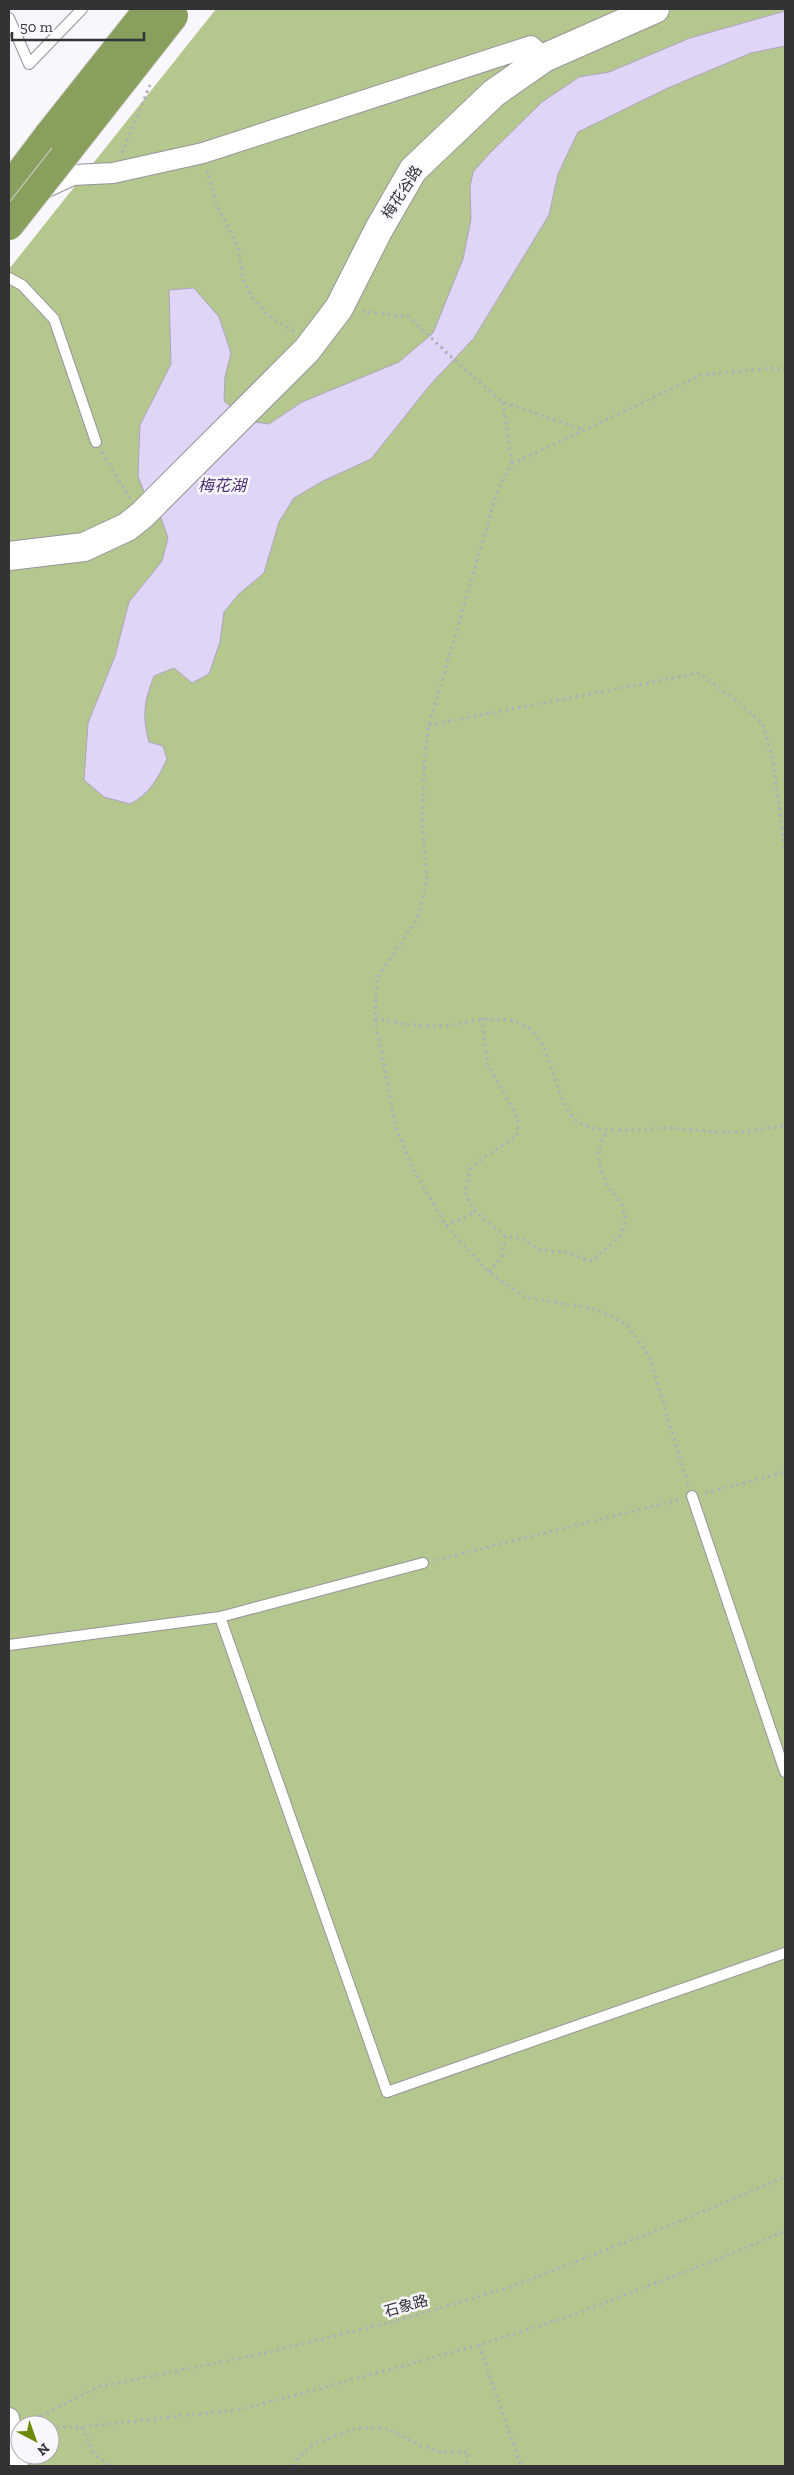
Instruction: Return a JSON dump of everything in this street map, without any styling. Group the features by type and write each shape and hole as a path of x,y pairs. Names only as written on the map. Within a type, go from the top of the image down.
{"highway":[{"path":"9,187 148,9"},
{"path":"9,226 180,9"}],"street":[{"name":"梅花谷路","path":"9,556 84,547 127,527 136,507 255,403 307,350 339,308 379,229 413,170 494,93 544,58 655,9"},
{"path":"9,226 38,190 73,175 113,173 203,153 532,46 544,58"},
{"path":"9,2418 18,2466"}],"lane":[{"path":"9,18 29,64 82,9"},
{"path":"9,278 22,285 54,319 96,442"},
{"path":"692,1496 785,1772"},
{"path":"9,1645 220,1617 423,1563"},
{"path":"220,1617 387,2092 785,1953"}],"path":[{"path":"203,153 217,206 238,246 243,279 251,296 269,316 297,333"},
{"path":"339,308 408,317 503,402 581,430"},
{"path":"692,1496 649,1356 627,1324 595,1309 524,1297 489,1272 446,1226 412,1167 396,1128 375,1018 378,978 416,920 427,882 422,823 425,752 429,725 498,489 512,464 701,374 772,368 785,370"},
{"path":"503,402 512,464"},
{"path":"96,442 136,507"},
{"path":"429,725 699,673 732,697 763,724 774,761 785,850"},
{"path":"375,1018 406,1025 440,1026 482,1018 520,1024 536,1032 546,1053 562,1099 573,1119 584,1125 616,1132 665,1128 726,1132 785,1126"},
{"path":"482,1018 487,1063 518,1118 518,1127 517,1136 484,1157 470,1169 466,1196 476,1212 506,1237 520,1238 541,1250 564,1252 592,1261 620,1236 626,1219 621,1202 608,1187 601,1170 598,1152 608,1130"},
{"path":"446,1226 476,1212"},
{"path":"489,1272 502,1256 506,1237"},
{"path":"423,1563 785,1472"},
{"name":"石象路","path":"43,2415 98,2387 264,2353 392,2322 508,2288 678,2222 785,2177"},
{"path":"60,2427 82,2428 243,2409 479,2345 570,2316 726,2256 785,2231"},
{"path":"479,2345 521,2466"},
{"path":"82,2428 94,2454 110,2466"},
{"path":"294,2466 298,2458 313,2444 358,2428 388,2429 419,2445 440,2452 468,2452 466,2466"}],"green space":[{"path":"216,9 785,9 785,2466 9,2466 9,269"}],"water":[{"name":"梅花湖","path":"785,11 785,46 751,53 668,88 578,132 558,174 549,215 474,338 430,385 371,459 323,481 294,498 279,522 264,573 239,594 224,612 220,642 209,674 192,683 174,668 154,676 146,701 145,724 149,742 163,746 167,759 153,785 130,804 104,797 84,780 88,723 115,656 129,602 162,561 168,538 159,512 144,492 138,476 140,425 171,364 169,290 194,288 219,317 231,353 225,377 224,401 248,421 269,424 302,402 399,362 433,333 463,259 471,219 470,187 473,172 542,102 579,77 609,72 690,38"}]}
